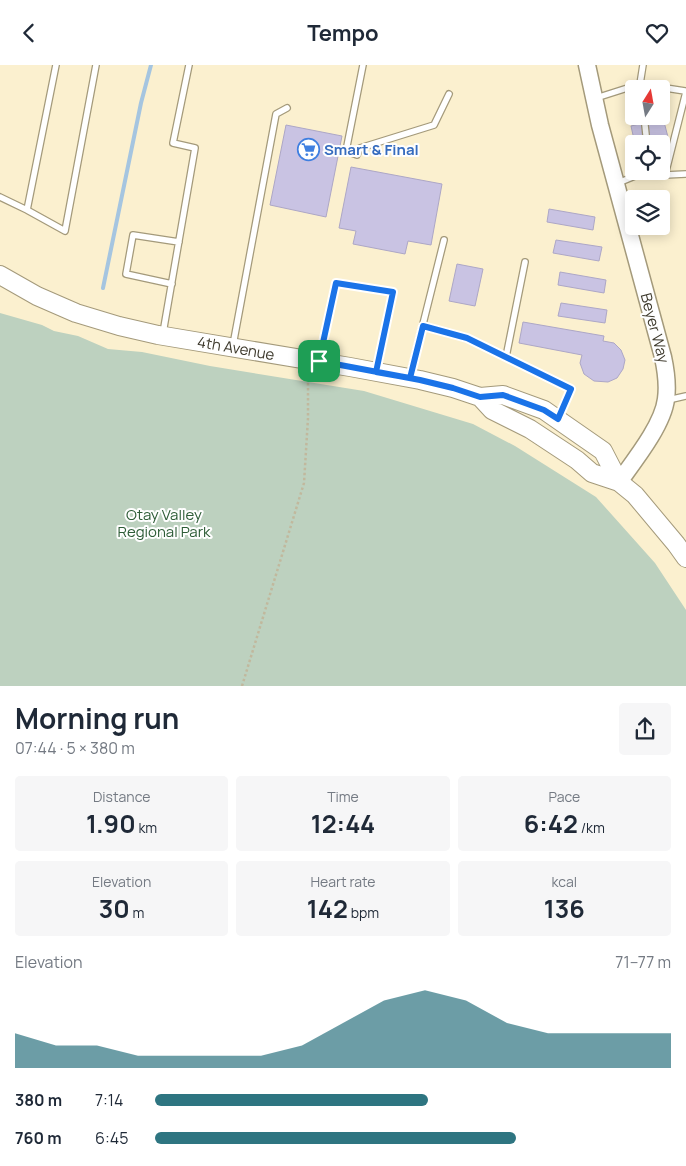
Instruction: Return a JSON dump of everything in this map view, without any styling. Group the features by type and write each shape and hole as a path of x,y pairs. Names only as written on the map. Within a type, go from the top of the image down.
{"main road":[{"name":"Beyer Way","path":"584,65 668,380 666,400 657,423 619,483"},
{"name":"4th Avenue","path":"0,275 76,313 119,326 163,336 410,378 453,388 480,397 503,395 544,410 603,451 619,483"},
{"name":"4th Avenue","path":"480,397 492,411 530,429 577,460 592,473 619,483"},
{"path":"619,483 635,495 681,547"}],"lane":[{"path":"26,210 56,65"},
{"path":"0,197 65,231 96,65"},
{"path":"163,336 196,148 173,143 189,65"},
{"path":"363,65 346,151 357,155 360,148 434,125 449,94"},
{"path":"641,80 643,65"},
{"path":"594,98 625,90"},
{"path":"670,90 686,92 670,155"},
{"path":"233,347 276,113 287,108"},
{"path":"670,175 686,174"},
{"path":"616,184 626,180"},
{"path":"172,284 126,274 133,235 179,243"},
{"path":"410,378 444,240"},
{"path":"506,357 525,262"},
{"path":"314,361 336,283 393,292 376,372"},
{"path":"423,326 467,338 571,389 558,419"},
{"path":"666,400 686,396"}],"path":[{"path":"242,686 304,483 314,361"}],"green space":[{"name":"Otay Valley Regional Park","path":"0,313 42,325 54,331 78,336 108,349 142,352 210,366 364,391 473,424 515,446 596,497 655,563 686,610 686,686 0,686"}],"building":[{"path":"286,125 342,136 326,217 270,205"},
{"path":"665,125 667,135 633,135 631,126"},
{"path":"351,167 442,184 431,245 408,241 405,254 353,244 356,231 339,228"},
{"path":"549,209 595,217 593,230 547,222"},
{"path":"556,240 602,247 599,261 553,253"},
{"path":"457,264 483,269 475,306 449,301"},
{"path":"560,272 606,280 604,293 558,285"},
{"path":"561,303 607,310 605,323 558,316"},
{"path":"523,322 604,336 603,341 614,343 621,350 625,360 623,369 617,378 608,382 594,381 584,374 580,363 582,355 519,343"}],"waterway":[{"path":"103,288 141,103 151,65"}],"place":[{"name":"Smart & Final","path":"308,149"}],"route":[{"path":"319,361 336,283 393,292 376,372 410,378 423,326 467,338 571,389 558,419 544,410 503,395 480,397 420,380 350,367 319,361"}]}
